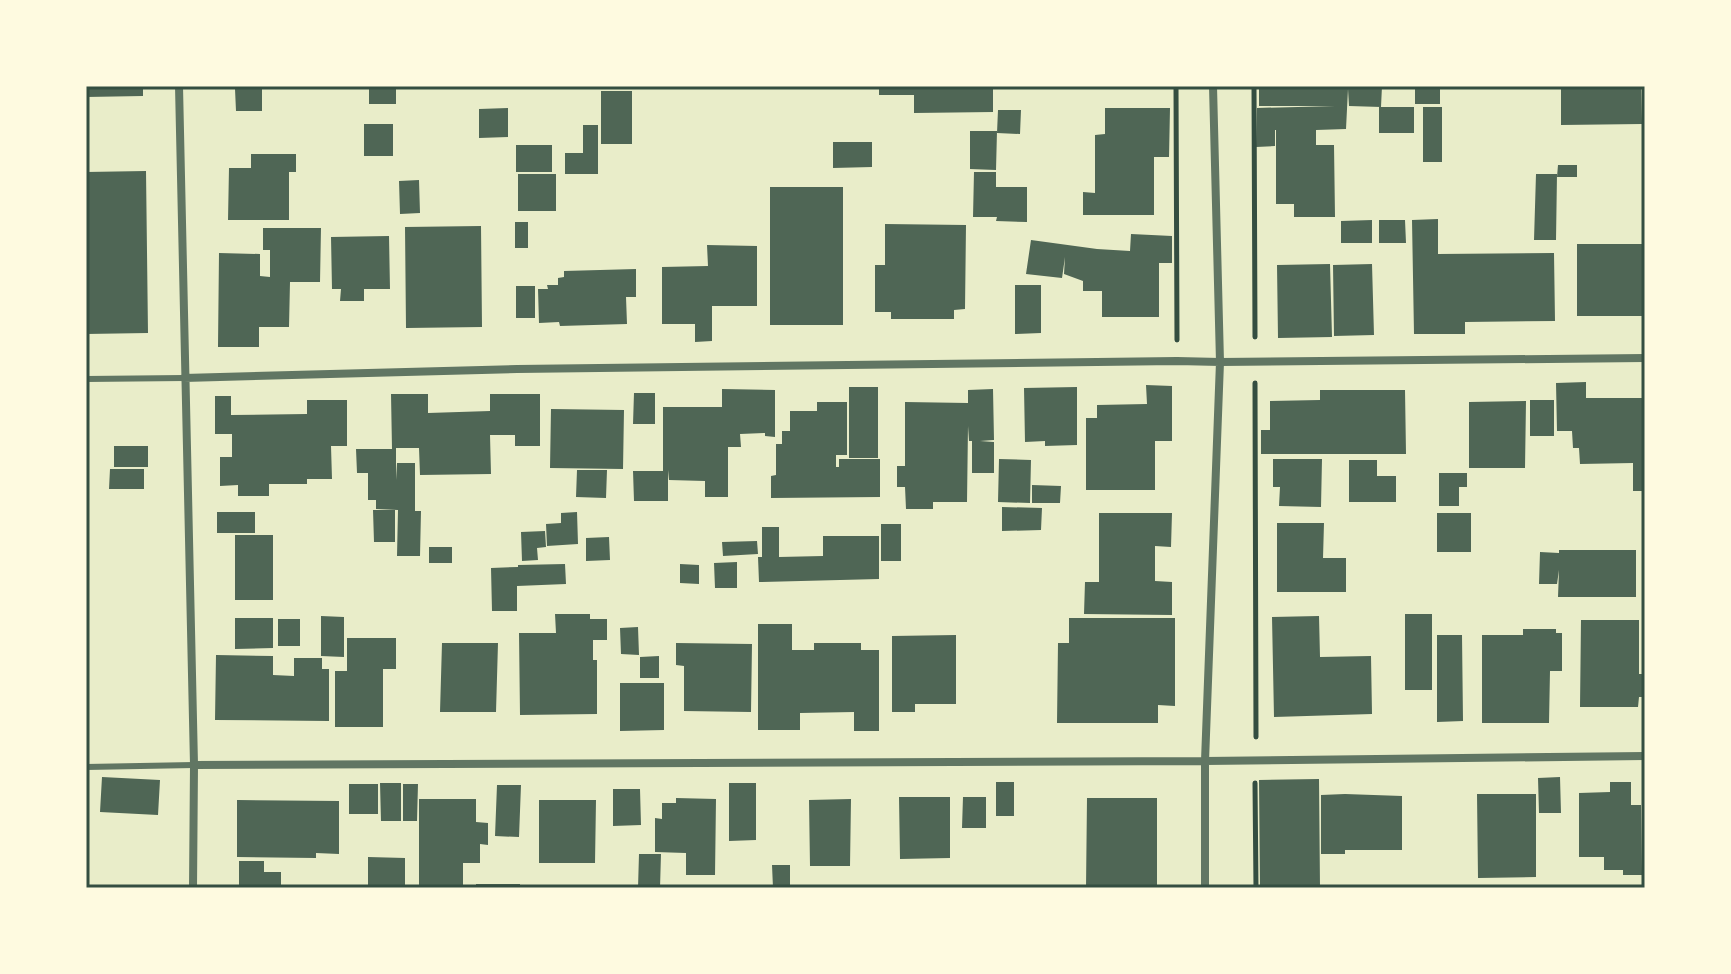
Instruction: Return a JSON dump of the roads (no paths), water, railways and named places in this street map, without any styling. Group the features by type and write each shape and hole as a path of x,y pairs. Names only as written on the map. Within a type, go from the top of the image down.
{"street":[{"path":"179,86 194,765 193,888"},
{"path":"1205,888 1205,761 1220,362 1213,86"},
{"path":"184,378 517,369 1645,358"},
{"path":"194,765 1645,756"}],"lane":[{"path":"86,379 184,378"},
{"path":"86,767 194,765"}]}
